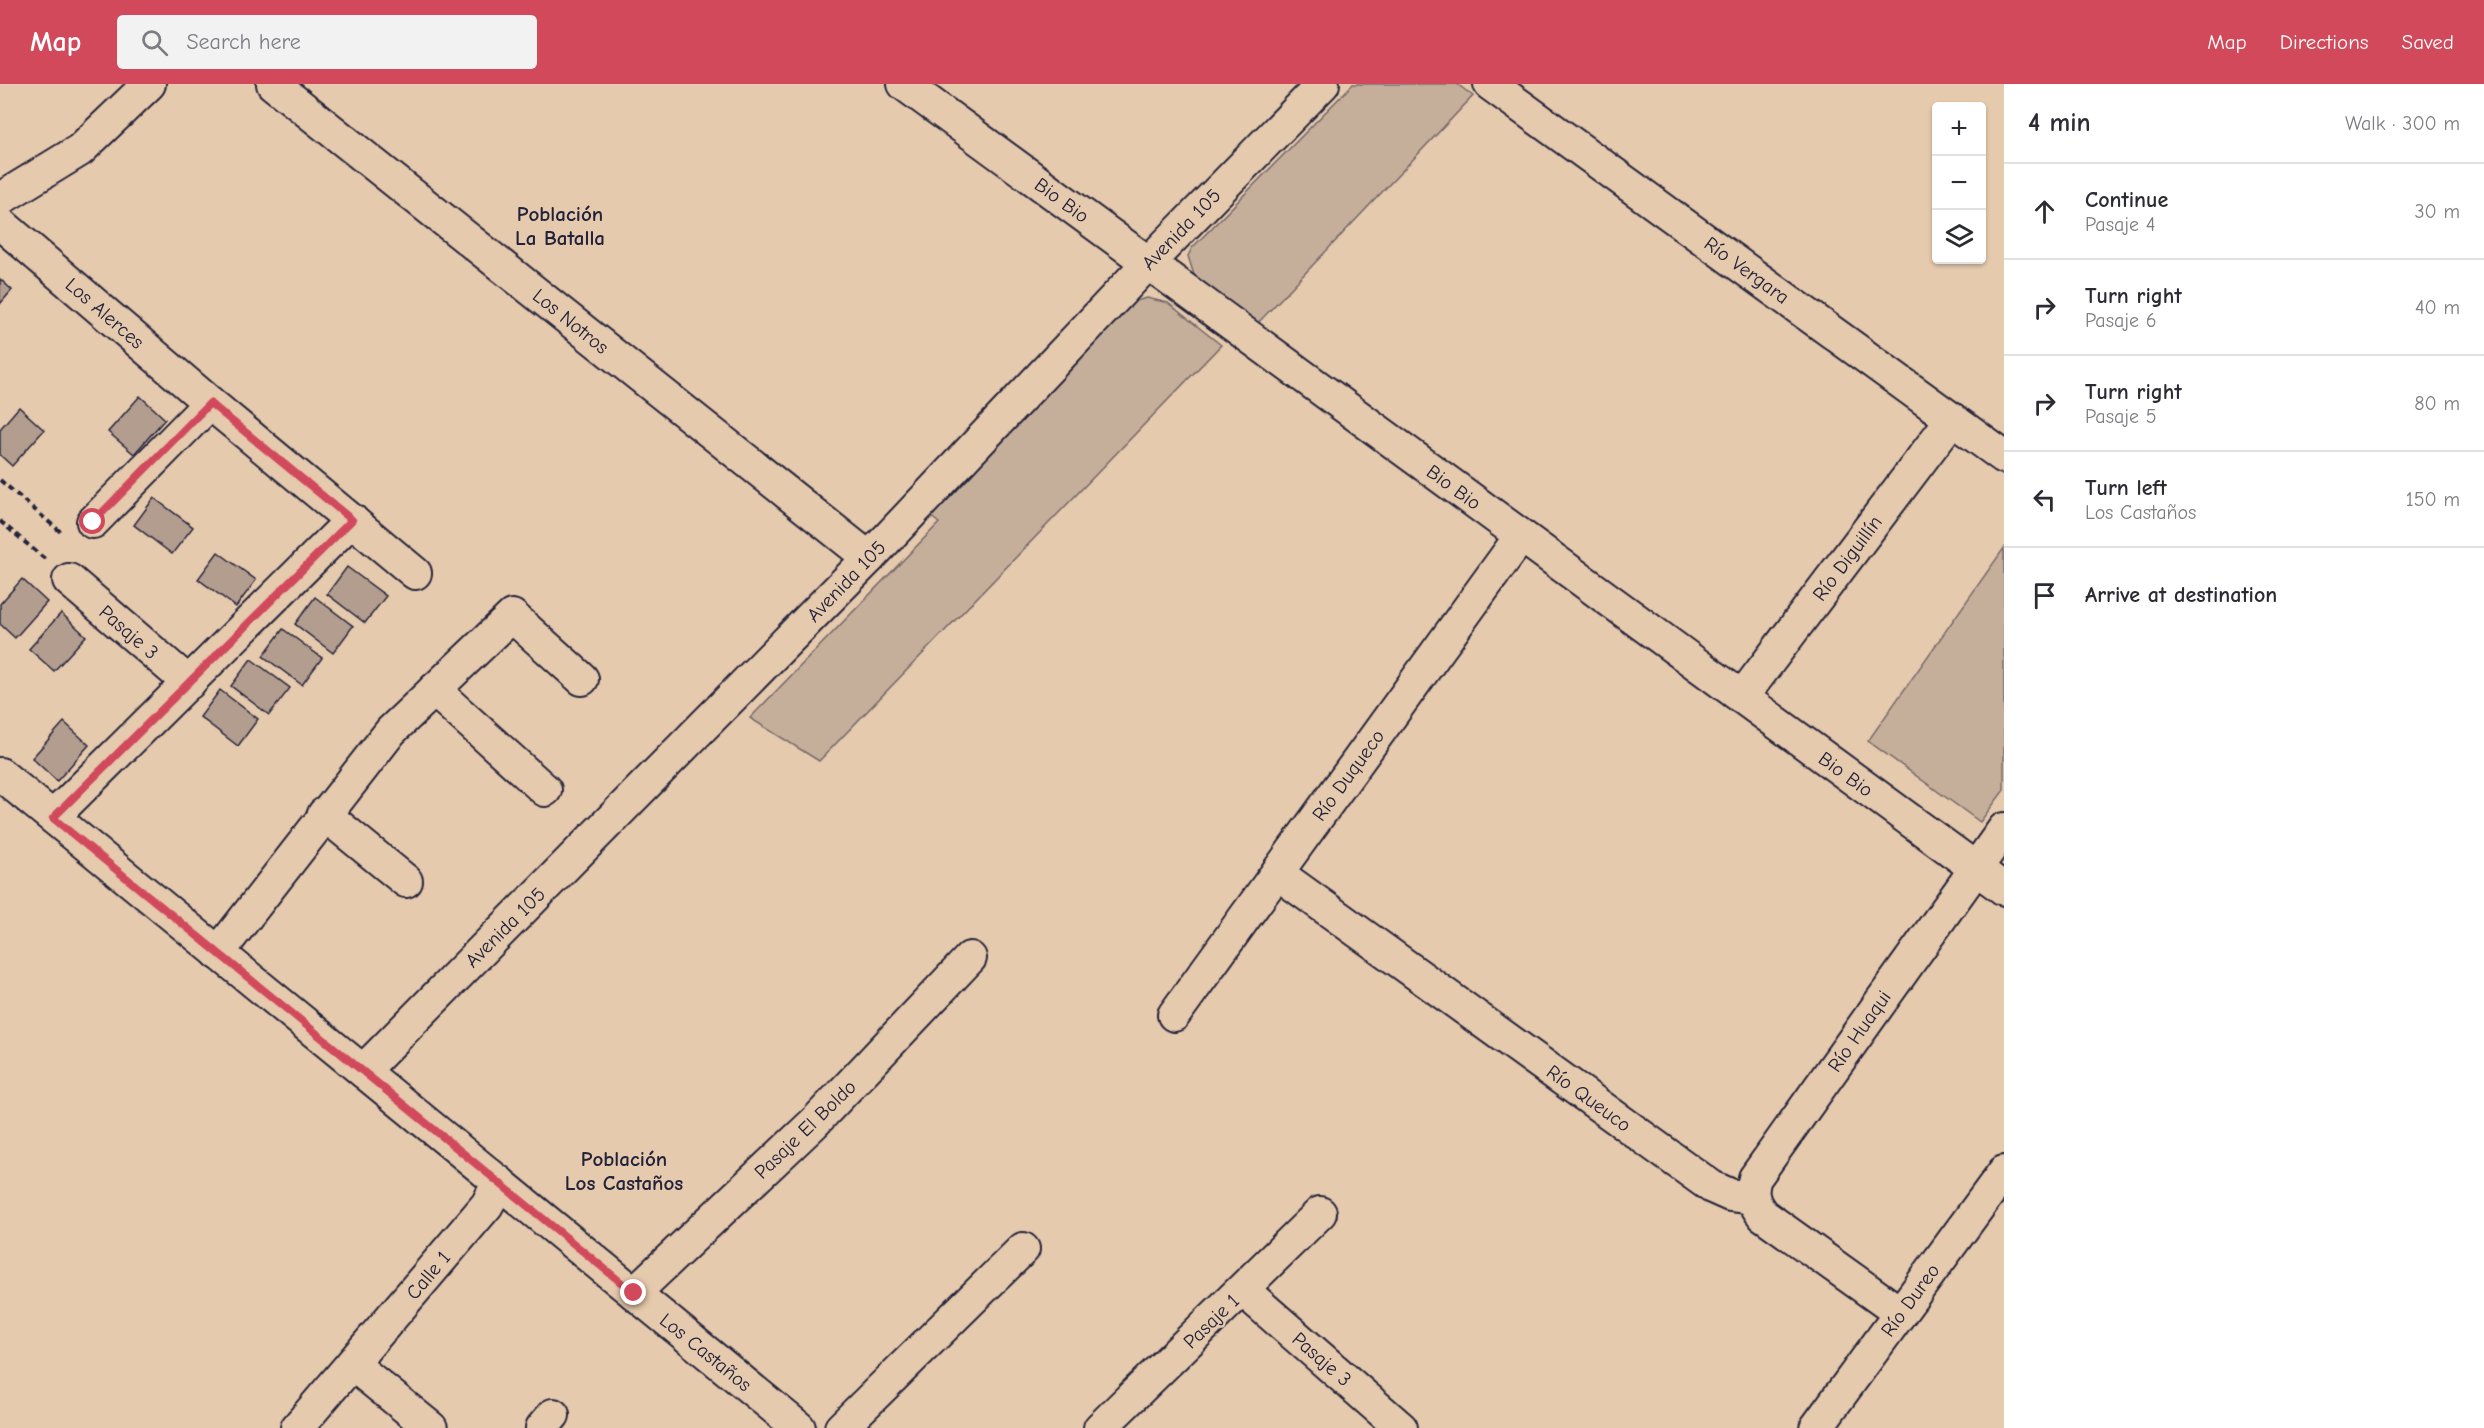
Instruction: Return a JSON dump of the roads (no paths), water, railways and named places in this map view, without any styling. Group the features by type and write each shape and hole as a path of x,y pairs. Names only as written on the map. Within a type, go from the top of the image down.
{"street":[{"path":"0,199 80,150 148,84"},
{"name":"Los Notros","path":"273,84 869,558"},
{"name":"Bio Bio","path":"904,84 2004,889"},
{"name":"Avenida 105","path":"363,1071 869,558 1148,263 1323,84"},
{"name":"Río Vergara","path":"1490,84 2004,457"},
{"name":"Los Alerces","path":"0,223 210,403 415,573"},
{"path":"93,522 210,403"},
{"name":"Río Diguillín","path":"1742,697 1952,419"},
{"path":"53,818 352,520"},
{"name":"Río Duqueco","path":"1174,1015 1521,536"},
{"name":"Pasaje 3","path":"69,580 189,683"},
{"path":"218,953 324,814 391,731 512,616 582,680"},
{"path":"434,690 545,790"},
{"name":"Los Castaños","path":"0,774 634,1293 783,1423"},
{"path":"324,814 406,881"},
{"name":"Río Huaqui","path":"1753,1198 1755,1178 2004,829"},
{"name":"Río Queuco","path":"1277,873 1712,1188 1730,1195 1753,1198"},
{"name":"Pasaje El Boldo","path":"634,1293 814,1123 970,958"},
{"name":"Río Dureo","path":"1816,1428 2004,1172"},
{"name":"Calle 1","path":"352,1364 487,1204 499,1182"},
{"path":"1753,1198 1762,1215 1900,1313"},
{"name":"Pasaje 1","path":"1100,1428 1320,1213"},
{"path":"841,1428 1023,1249"},
{"name":"Pasaje 3","path":"1243,1290 1401,1428"},
{"path":"297,1428 352,1364 431,1428"}],"district":[{"name":"Población La Batalla","path":"560,226"},
{"name":"Población Los Castaños","path":"624,1171"}]}
